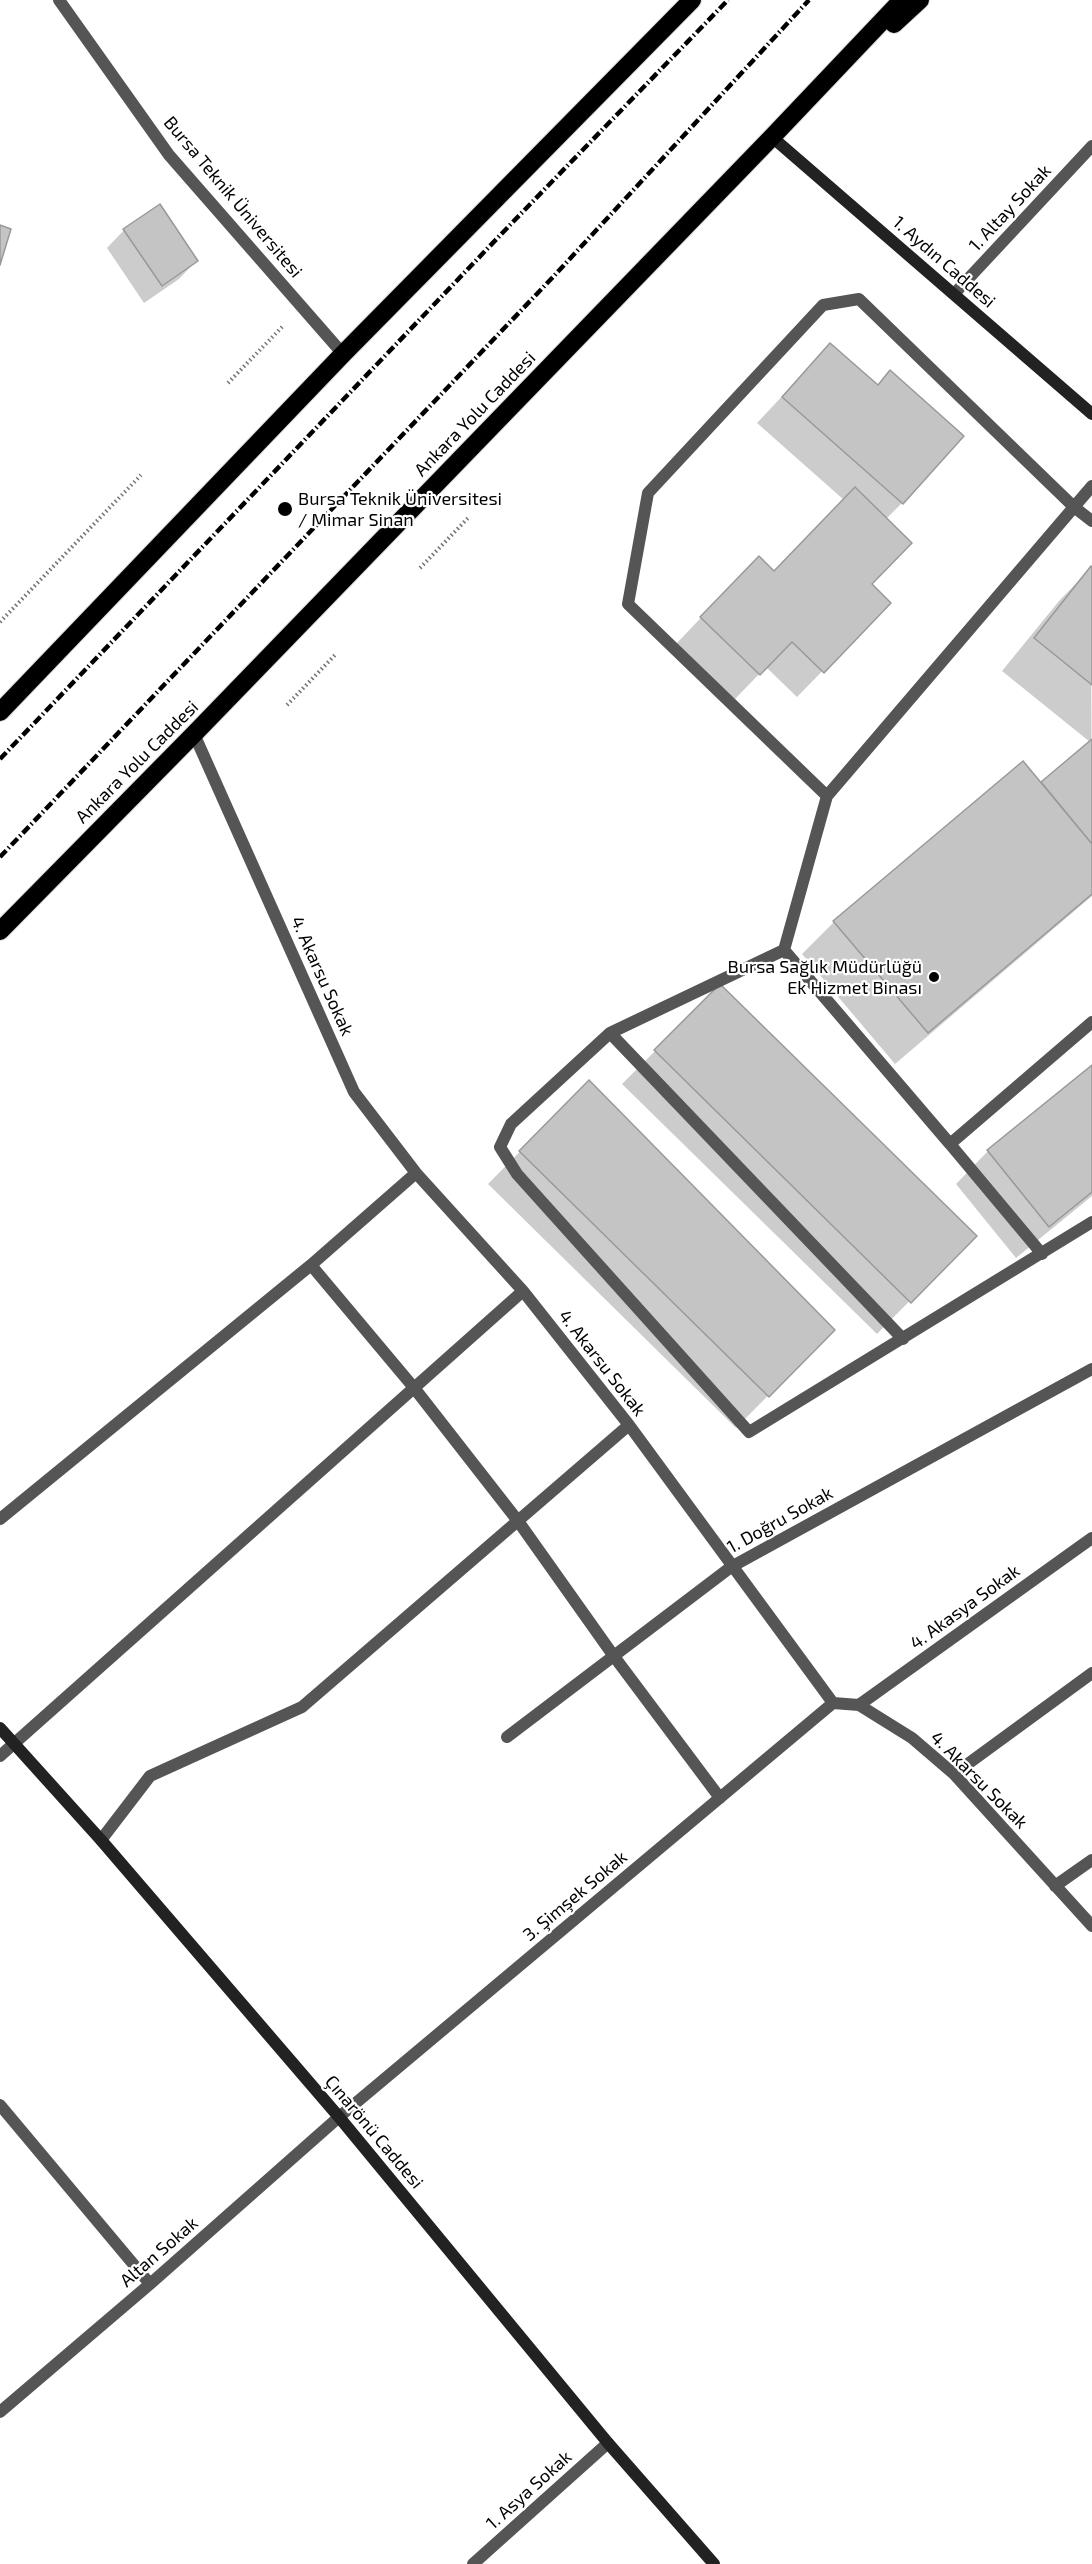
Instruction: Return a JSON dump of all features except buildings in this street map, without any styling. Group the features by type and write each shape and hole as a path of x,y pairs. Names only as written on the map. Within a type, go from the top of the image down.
{"highway":[{"path":"642,51 683,0"},
{"path":"0,712 343,354 692,0"},
{"name":"Ankara Yolu Caddesi","path":"0,931 194,735 902,0"},
{"path":"772,137 920,0"}],"main road":[{"name":"1. Aydın Caddesi","path":"772,137 1090,410"},
{"name":"Çınarönü Caddesi","path":"0,1728 101,1840 339,2117 608,2443 714,2564"}],"street":[{"name":"Bursa Teknik Üniversitesi","path":"59,0 169,155 343,354"},
{"name":"1. Altay Sokak","path":"954,294 1092,146"},
{"path":"827,796 627,604 648,493 823,305 859,299 1074,507 1092,521"},
{"path":"1092,486 827,796 784,950 610,1033 511,1124 500,1147 517,1174 749,1432 903,1340 1092,1222"},
{"name":"4. Akarsu Sokak","path":"194,735 354,1092 416,1173 523,1291 629,1425 833,1703 858,1705 912,1738 954,1774 1092,1926"},
{"path":"784,950 1042,1254"},
{"path":"950,1144 1092,1022"},
{"path":"610,1033 903,1340"},
{"path":"0,1519 311,1265 416,1173"},
{"path":"311,1265 415,1389 518,1521 613,1655 720,1798"},
{"path":"0,1756 523,1291"},
{"name":"1. Doğru Sokak","path":"507,1737 731,1567 1092,1369"},
{"path":"101,1840 150,1776 302,1707 629,1425"},
{"name":"4. Akasya Sokak","path":"858,1705 1092,1538"},
{"path":"954,1774 1092,1673"},
{"name":"3. Şimşek Sokak","path":"339,2117 833,1703"},
{"path":"1055,1886 1092,1860"},
{"path":"0,2105 150,2284"},
{"name":"Altan Sokak","path":"0,2412 150,2284 339,2117"},
{"name":"1. Asya Sokak","path":"473,2564 608,2443"}],"path":[{"path":"228,383 277,333"},
{"path":"0,622 141,475"},
{"path":"420,568 469,517"},
{"path":"287,705 336,654"}],"railway":[{"path":"0,759 728,0"},
{"path":"0,857 553,277 809,0"}],"place":[{"name":"Bursa Teknik Üniversitesi / Mimar Sinan","path":"285,509"},
{"name":"Bursa Sağlık Müdürlüğü Ek Hizmet Binası","path":"934,977"}]}
